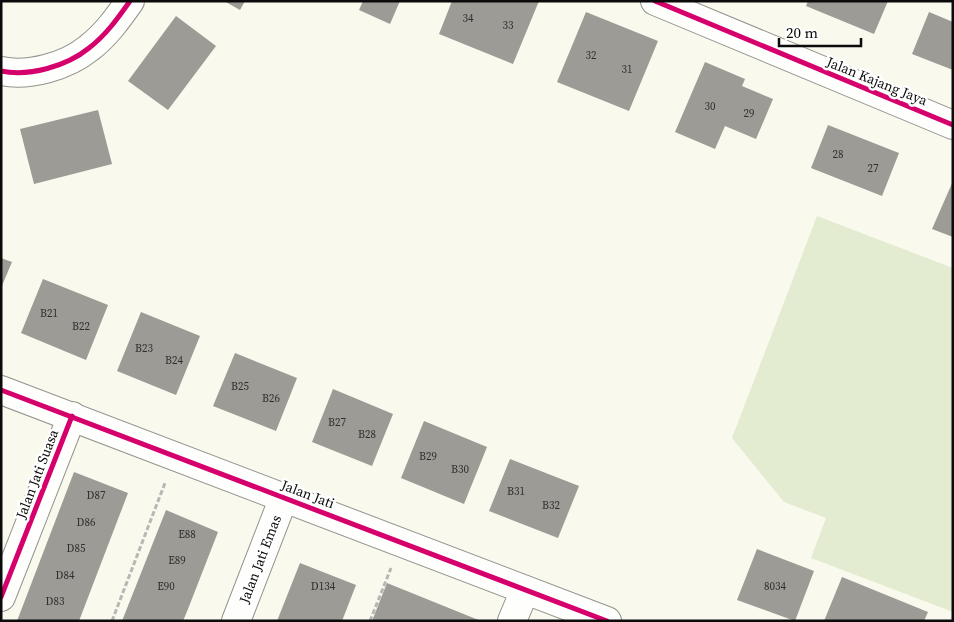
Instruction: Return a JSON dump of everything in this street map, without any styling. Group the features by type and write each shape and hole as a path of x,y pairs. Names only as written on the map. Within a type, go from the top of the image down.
{"street":[{"path":"2,71 32,72 63,62 89,49 114,24 130,1"},
{"name":"Jalan Kajang Jaya","path":"655,1 953,124"},
{"name":"Jalan Jati","path":"1,390 525,590 556,612 607,621"},
{"name":"Jalan Jati Suasa","path":"1,597 72,416"},
{"name":"Jalan Jati Emas","path":"236,621 284,497"},
{"path":"512,621 525,590"}],"path":[{"path":"112,621 175,456"},
{"path":"370,621 402,542"}],"green space":[{"path":"817,216 953,268 953,612 811,558 826,518 784,502 732,438"}],"building":[{"path":"224,1 245,1 240,10"},
{"path":"363,1 400,1 390,24 359,10"},
{"path":"452,1 539,1 513,64 439,34"},
{"path":"808,1 888,1 874,34 806,6"},
{"path":"586,12 658,41 629,111 557,82"},
{"path":"929,12 953,22 953,70 912,54"},
{"path":"176,16 216,46 168,110 128,81"},
{"path":"705,62 745,79 742,86 773,99 756,139 725,126 715,149 675,132"},
{"path":"98,110 112,164 34,184 20,129"},
{"path":"828,125 899,153 882,196 811,168"},
{"path":"953,181 953,237 932,229"},
{"path":"1,258 12,262 1,288"},
{"path":"43,279 108,305 86,360 21,333"},
{"path":"141,312 200,336 176,395 117,371"},
{"path":"235,353 297,378 276,431 213,406"},
{"path":"333,389 393,414 372,466 312,442"},
{"path":"424,421 487,447 464,504 401,478"},
{"path":"510,459 579,486 558,538 489,511"},
{"path":"74,472 128,493 79,621 17,621"},
{"path":"166,510 218,532 188,609 183,621 122,621"},
{"path":"757,549 814,571 795,621 737,600"},
{"path":"300,563 356,585 342,621 277,621"},
{"path":"842,577 928,612 924,621 824,621"},
{"path":"387,583 481,621 372,621"}],"cycle path":[{"path":"1,71 35,71 70,60 101,38 130,1"},
{"path":"655,1 953,125"},
{"path":"1,390 607,621"},
{"path":"1,597 72,416"}]}
